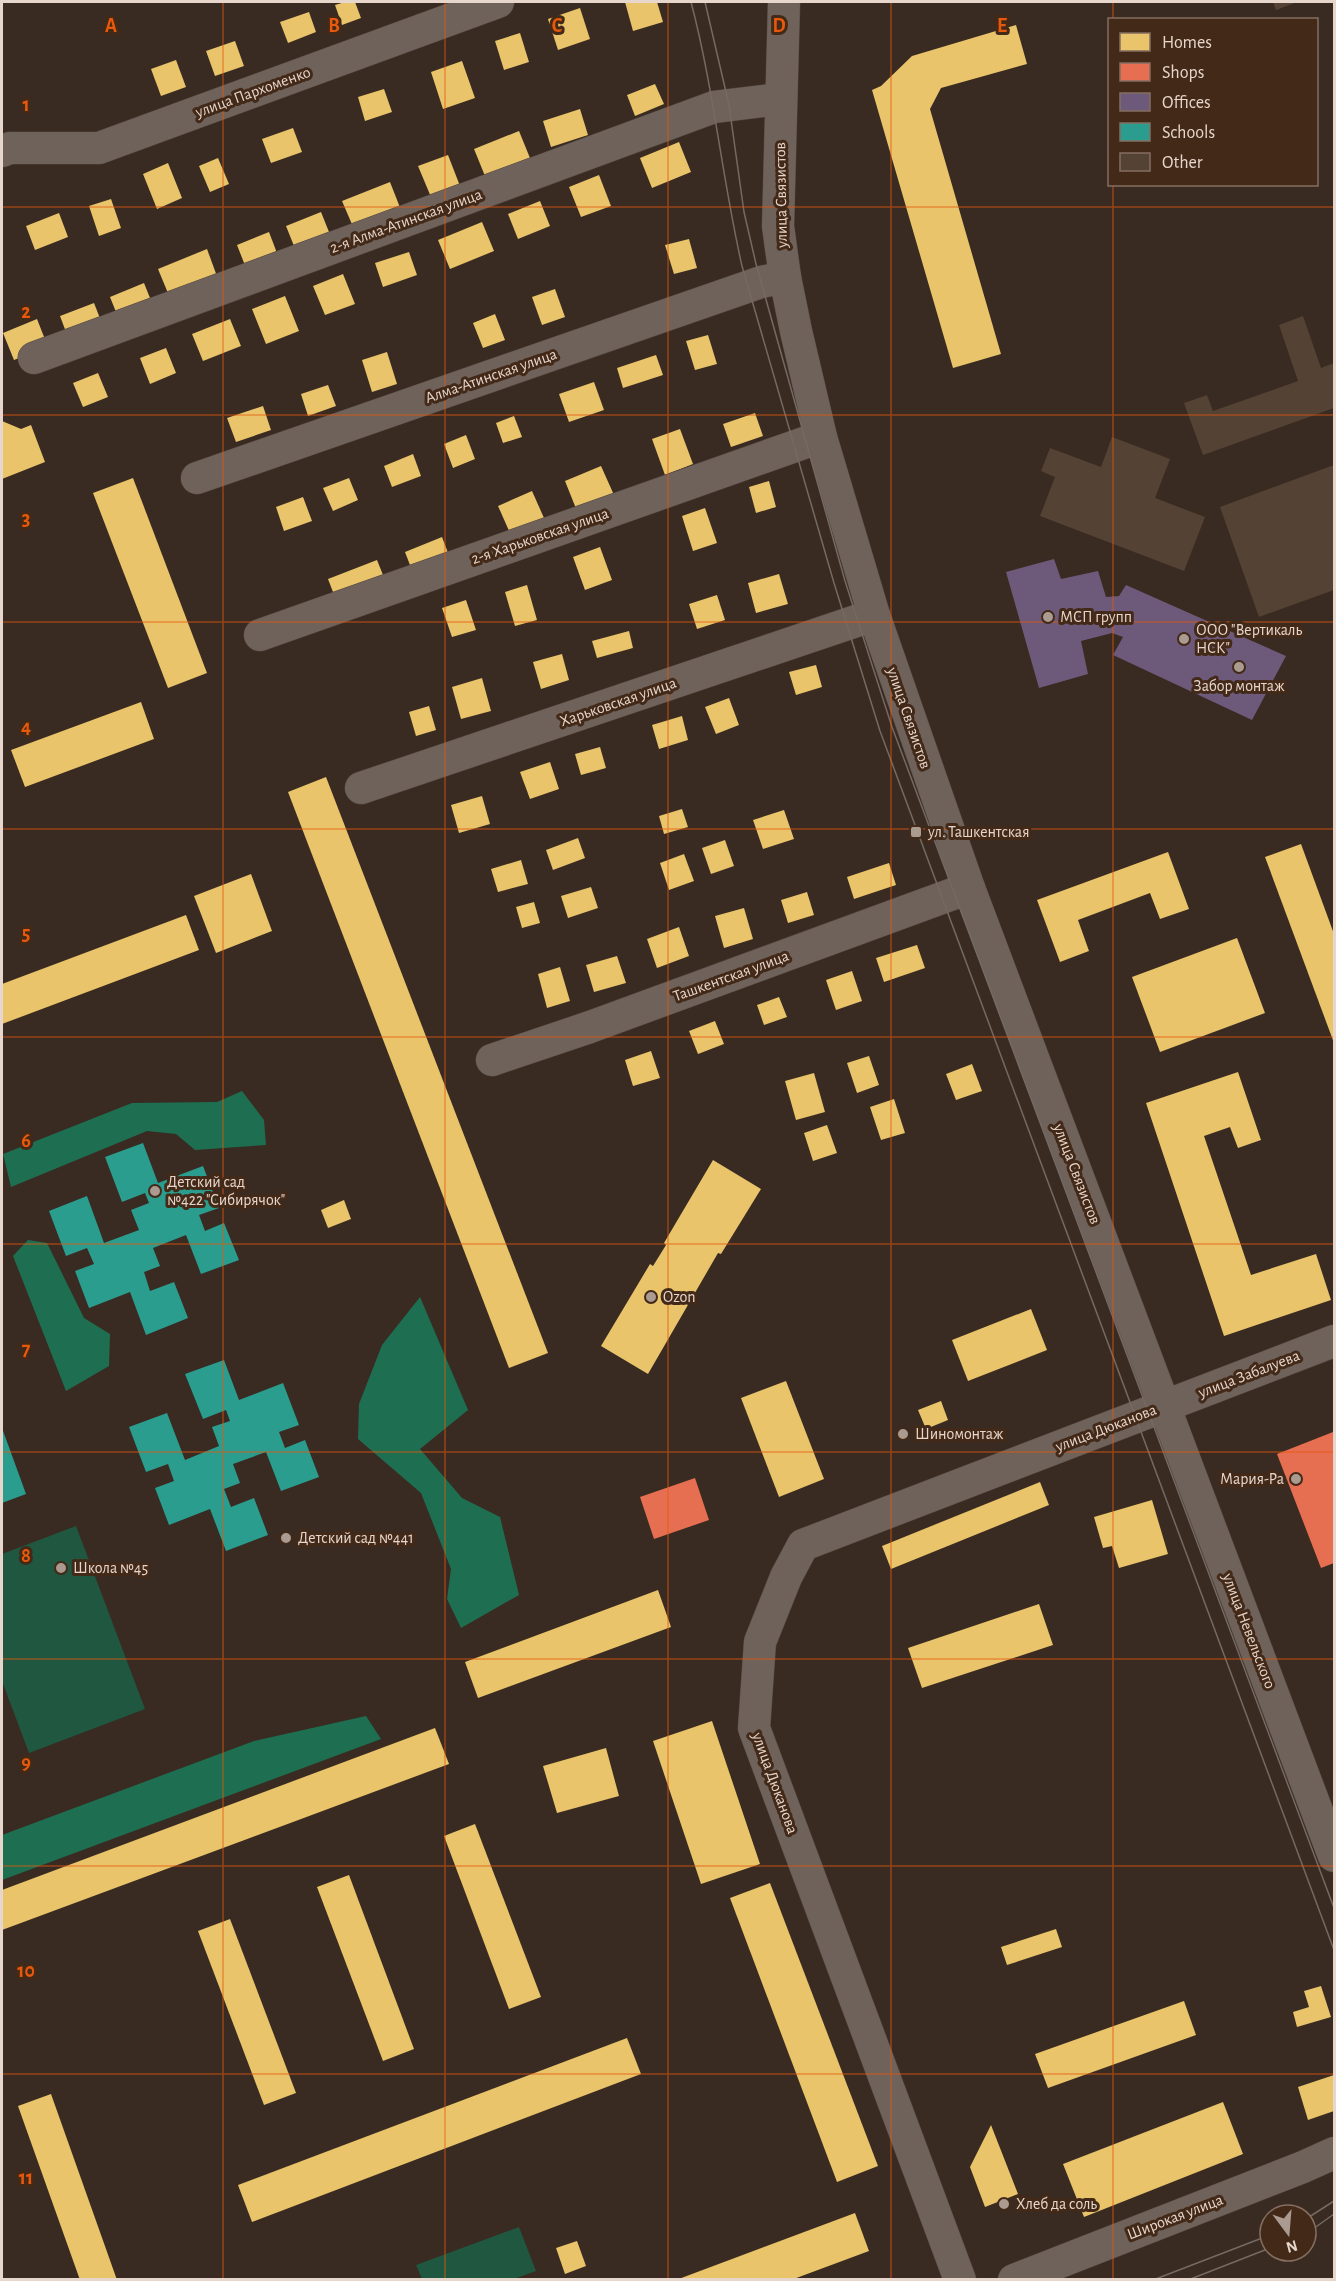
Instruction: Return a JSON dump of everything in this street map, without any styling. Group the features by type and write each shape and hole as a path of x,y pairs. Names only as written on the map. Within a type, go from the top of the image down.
{"street":[{"name":"улица Пархоменко","path":"2,151 10,148 99,148 498,2"},
{"name":"улица Связистов","path":"784,2 778,226 785,277 821,437 874,615 969,888 1164,1406"},
{"name":"2-я Алма-Атинская улица","path":"34,358 714,107 780,99"},
{"name":"Алма-Атинская улица","path":"197,478 761,282 785,277"},
{"name":"2-я Харьковская улица","path":"260,635 821,437"},
{"name":"Харьковская улица","path":"361,788 874,615"},
{"name":"Ташкентская улица","path":"492,1060 602,1023 969,888"},
{"name":"улица Забалуева","path":"1164,1406 1335,1341"},
{"name":"улица Невельского","path":"1164,1406 1335,1856"},
{"name":"улица Дюканова","path":"960,2280 754,1728 760,1642 786,1577 803,1545 1164,1406"},
{"name":"Широкая улица","path":"1014,2280 1303,2168 1335,2153"}],"green space":[{"path":"242,1091 264,1120 266,1145 195,1150 176,1134 147,1131 11,1187 3,1154 132,1103 217,1102"},
{"path":"28,1240 47,1243 84,1318 110,1334 109,1366 66,1391 13,1256"},
{"path":"420,1297 468,1410 420,1449 462,1498 500,1517 519,1595 461,1628 447,1599 451,1569 421,1493 358,1439 359,1404 382,1345"},
{"path":"76,1526 145,1709 29,1753 2,1681 2,1554"},
{"path":"366,1716 381,1739 2,1880 2,1835 254,1741"},
{"path":"519,2227 536,2271 514,2279 422,2279 416,2265"}],"building: Homes":[{"path":"355,2 361,18 342,25 335,5"},
{"path":"625,2 657,2 663,22 633,31"},
{"path":"580,8 590,39 558,50 548,19"},
{"path":"309,12 316,32 288,43 280,22"},
{"path":"1016,25 1027,64 941,88 930,109 1001,354 953,368 872,90 881,86 912,56"},
{"path":"520,33 529,62 504,70 495,41"},
{"path":"235,41 244,66 215,76 206,51"},
{"path":"176,60 186,87 161,96 151,69"},
{"path":"462,61 475,98 443,109 431,72"},
{"path":"655,84 664,104 635,116 627,95"},
{"path":"384,89 392,112 365,121 358,97"},
{"path":"580,109 588,135 551,147 543,121"},
{"path":"293,128 302,152 271,163 262,139"},
{"path":"519,131 530,158 485,176 474,149"},
{"path":"679,142 691,172 652,188 640,158"},
{"path":"448,155 460,186 431,197 418,166"},
{"path":"218,158 229,184 210,192 199,166"},
{"path":"168,163 182,198 157,209 143,174"},
{"path":"599,175 611,206 581,217 569,187"},
{"path":"390,182 401,210 354,229 342,201"},
{"path":"111,199 121,228 99,236 89,206"},
{"path":"540,201 550,226 518,239 508,214"},
{"path":"321,212 331,237 296,251 286,226"},
{"path":"59,213 68,237 35,250 26,226"},
{"path":"482,222 494,251 450,269 438,240"},
{"path":"269,232 280,261 248,273 237,245"},
{"path":"689,239 697,268 674,274 665,245"},
{"path":"207,249 218,279 170,298 158,269"},
{"path":"409,252 417,275 383,287 375,263"},
{"path":"343,274 355,304 325,315 313,286"},
{"path":"144,283 154,308 120,322 110,297"},
{"path":"555,289 565,317 542,325 532,297"},
{"path":"285,296 299,331 266,344 252,309"},
{"path":"94,303 103,326 69,340 60,316"},
{"path":"495,314 505,340 483,348 473,323"},
{"path":"37,319 48,347 14,360 3,333"},
{"path":"230,319 241,346 203,361 192,334"},
{"path":"708,335 717,364 695,370 686,341"},
{"path":"166,348 176,373 150,384 140,358"},
{"path":"387,352 397,384 372,392 362,360"},
{"path":"656,355 663,375 623,388 617,368"},
{"path":"98,373 108,397 83,407 73,383"},
{"path":"594,382 604,410 569,422 559,394"},
{"path":"328,385 336,406 308,416 301,394"},
{"path":"263,406 271,430 236,442 227,418"},
{"path":"755,413 763,436 731,447 723,424"},
{"path":"514,416 522,437 503,443 496,423"},
{"path":"2,421 21,429 31,425 45,462 2,479"},
{"path":"680,429 693,464 665,475 652,439"},
{"path":"466,435 475,459 453,468 444,444"},
{"path":"413,454 421,476 392,487 384,466"},
{"path":"601,466 614,495 577,511 565,481"},
{"path":"133,478 207,673 168,688 93,493"},
{"path":"349,478 358,500 333,511 323,488"},
{"path":"769,481 776,507 756,513 749,487"},
{"path":"532,491 544,518 510,533 498,506"},
{"path":"303,497 312,521 284,531 276,507"},
{"path":"705,508 717,543 693,551 682,516"},
{"path":"442,537 450,558 413,573 405,552"},
{"path":"600,547 612,580 585,590 573,557"},
{"path":"377,560 387,585 338,605 328,579"},
{"path":"779,574 788,604 756,613 748,583"},
{"path":"527,585 537,620 515,626 505,592"},
{"path":"717,595 725,620 697,629 689,604"},
{"path":"466,600 476,630 452,637 442,608"},
{"path":"629,631 633,648 597,658 592,641"},
{"path":"562,654 569,680 541,689 533,662"},
{"path":"816,665 822,687 796,695 789,672"},
{"path":"482,678 491,711 461,719 452,687"},
{"path":"729,698 739,725 716,734 705,707"},
{"path":"141,702 154,739 25,787 11,750"},
{"path":"429,706 436,730 416,736 409,712"},
{"path":"682,716 688,740 659,749 652,725"},
{"path":"600,747 606,768 581,775 575,754"},
{"path":"550,762 559,789 530,799 520,772"},
{"path":"326,777 548,1353 509,1368 288,792"},
{"path":"482,796 490,824 459,833 451,805"},
{"path":"682,809 688,827 664,834 659,816"},
{"path":"784,810 794,839 763,849 753,820"},
{"path":"578,838 585,858 553,870 546,850"},
{"path":"725,840 734,866 711,874 702,848"},
{"path":"1301,844 1334,934 1334,1043 1265,857"},
{"path":"1168,852 1189,909 1160,919 1150,893 1078,920 1089,951 1060,962 1037,900"},
{"path":"684,854 694,881 669,890 660,863"},
{"path":"521,860 528,884 498,892 491,869"},
{"path":"889,863 896,885 854,899 847,877"},
{"path":"251,874 272,931 216,953 194,896"},
{"path":"591,887 598,908 568,918 561,896"},
{"path":"807,892 814,915 788,923 781,900"},
{"path":"534,902 540,923 522,928 516,907"},
{"path":"744,908 753,939 724,948 715,916"},
{"path":"186,915 199,950 2,1024 2,984"},
{"path":"679,927 689,956 657,968 647,939"},
{"path":"1237,938 1265,1013 1160,1052 1132,977"},
{"path":"917,945 925,968 884,982 876,958"},
{"path":"617,956 626,983 594,992 586,965"},
{"path":"560,967 570,1001 547,1008 538,974"},
{"path":"852,971 862,1001 836,1010 826,980"},
{"path":"779,997 787,1017 764,1025 757,1005"},
{"path":"715,1021 724,1044 698,1054 689,1031"},
{"path":"651,1051 660,1078 633,1086 625,1060"},
{"path":"869,1056 879,1085 857,1093 847,1063"},
{"path":"972,1064 982,1091 956,1100 946,1074"},
{"path":"1238,1072 1261,1140 1238,1148 1230,1127 1204,1136 1251,1275 1316,1254 1331,1300 1224,1336 1146,1103"},
{"path":"814,1073 825,1112 796,1120 785,1081"},
{"path":"894,1099 905,1133 881,1140 870,1107"},
{"path":"827,1125 837,1153 813,1161 804,1133"},
{"path":"713,1160 761,1189 721,1254 718,1253 648,1374 601,1346 650,1264 653,1266 666,1245 664,1243"},
{"path":"344,1200 351,1219 328,1228 321,1210"},
{"path":"1031,1309 1047,1350 968,1381 952,1340"},
{"path":"786,1381 824,1479 779,1497 741,1398"},
{"path":"941,1401 948,1420 926,1429 918,1410"},
{"path":"1040,1482 1049,1505 891,1569 882,1546"},
{"path":"1152,1500 1168,1554 1119,1568 1112,1546 1103,1548 1094,1517"},
{"path":"658,1590 671,1627 478,1698 465,1662"},
{"path":"1039,1604 1053,1645 922,1688 908,1648"},
{"path":"712,1721 760,1864 701,1884 653,1741"},
{"path":"435,1728 449,1764 2,1930 2,1890"},
{"path":"606,1748 619,1796 557,1813 543,1766"},
{"path":"475,1824 541,1997 509,2009 444,1836"},
{"path":"349,1875 414,2049 383,2061 317,1887"},
{"path":"770,1883 878,2166 837,2182 730,1898"},
{"path":"230,1919 296,2093 264,2105 198,1931"},
{"path":"1056,1929 1062,1947 1007,1965 1001,1947"},
{"path":"1321,1986 1331,2017 1297,2027 1293,2012 1309,2007 1304,1991"},
{"path":"1184,2001 1196,2035 1048,2088 1035,2054"},
{"path":"627,2038 641,2074 252,2222 238,2185"},
{"path":"1334,2075 1334,2111 1308,2120 1298,2087"},
{"path":"51,2094 117,2280 80,2280 18,2106"},
{"path":"1223,2102 1243,2154 1084,2217 1063,2164"},
{"path":"991,2125 1018,2194 985,2207 970,2167"},
{"path":"855,2213 869,2251 791,2280 676,2280"},
{"path":"577,2241 586,2266 565,2274 556,2248"}],"building: Shops":[{"path":"1333,1432 1334,1563 1321,1568 1277,1454"},
{"path":"695,1478 709,1520 654,1539 640,1497"}],"building: Offices":[{"name":"ООО \"Вертикаль НСК\"","path":"1054,559 1061,579 1098,571 1106,597 1119,596 1126,585 1286,656 1252,720 1113,655 1123,637 1112,633 1081,641 1088,674 1039,688 1006,572"}],"building: Schools":[{"path":"143,1143 158,1183 203,1166 219,1208 199,1215 205,1231 224,1223 239,1260 201,1274 186,1235 153,1248 160,1266 144,1272 150,1291 174,1282 188,1318 146,1335 130,1292 89,1308 75,1271 94,1264 87,1248 66,1256 49,1211 87,1196 104,1243 139,1230 131,1210 149,1203 145,1193 122,1202 105,1157"},
{"path":"224,1360 239,1400 283,1383 299,1425 279,1432 285,1448 305,1440 319,1477 281,1491 266,1452 233,1464 240,1483 224,1489 231,1507 254,1498 268,1535 226,1551 210,1509 169,1525 155,1488 174,1481 168,1464 146,1472 129,1427 167,1413 185,1460 219,1446 212,1427 230,1421 226,1410 203,1419 185,1374"},
{"path":"2,1428 26,1494 2,1503"}],"building: Other":[{"path":"1273,2 1297,2 1276,10"},
{"path":"1303,316 1321,368 1334,363 1334,408 1203,455 1184,403 1207,395 1213,411 1298,381 1279,325"},
{"path":"1112,437 1170,459 1155,498 1205,517 1184,571 1040,516 1055,477 1041,471 1050,448 1101,467"},
{"path":"1334,465 1334,590 1259,617 1220,507"}],"tram line":[{"path":"691,2 706,68 742,266 834,583 880,731 1334,1950"},
{"path":"705,2 729,105 744,212 756,264 845,581 892,727 1334,1908"},
{"path":"1318,2211 1334,2201"},
{"path":"1318,2225 1334,2214"},
{"path":"1153,2280 1258,2240"},
{"path":"1188,2280 1258,2253"}],"place":[{"name":"МСП групп","path":"1048,617"},
{"name":"ООО \"Вертикаль НСК\"","path":"1184,639"},
{"name":"Забор монтаж","path":"1239,667"},
{"name":"ул. Ташкентская","path":"916,832"},
{"name":"Детский сад №422 \"Сибирячок\"","path":"155,1191"},
{"name":"Ozon","path":"651,1297"},
{"name":"Шиномонтаж","path":"903,1434"},
{"name":"Мария-Ра","path":"1296,1479"},
{"name":"Детский сад №441","path":"286,1538"},
{"name":"Школа №45","path":"61,1568"},
{"name":"Хлеб да соль","path":"1004,2204"}]}
